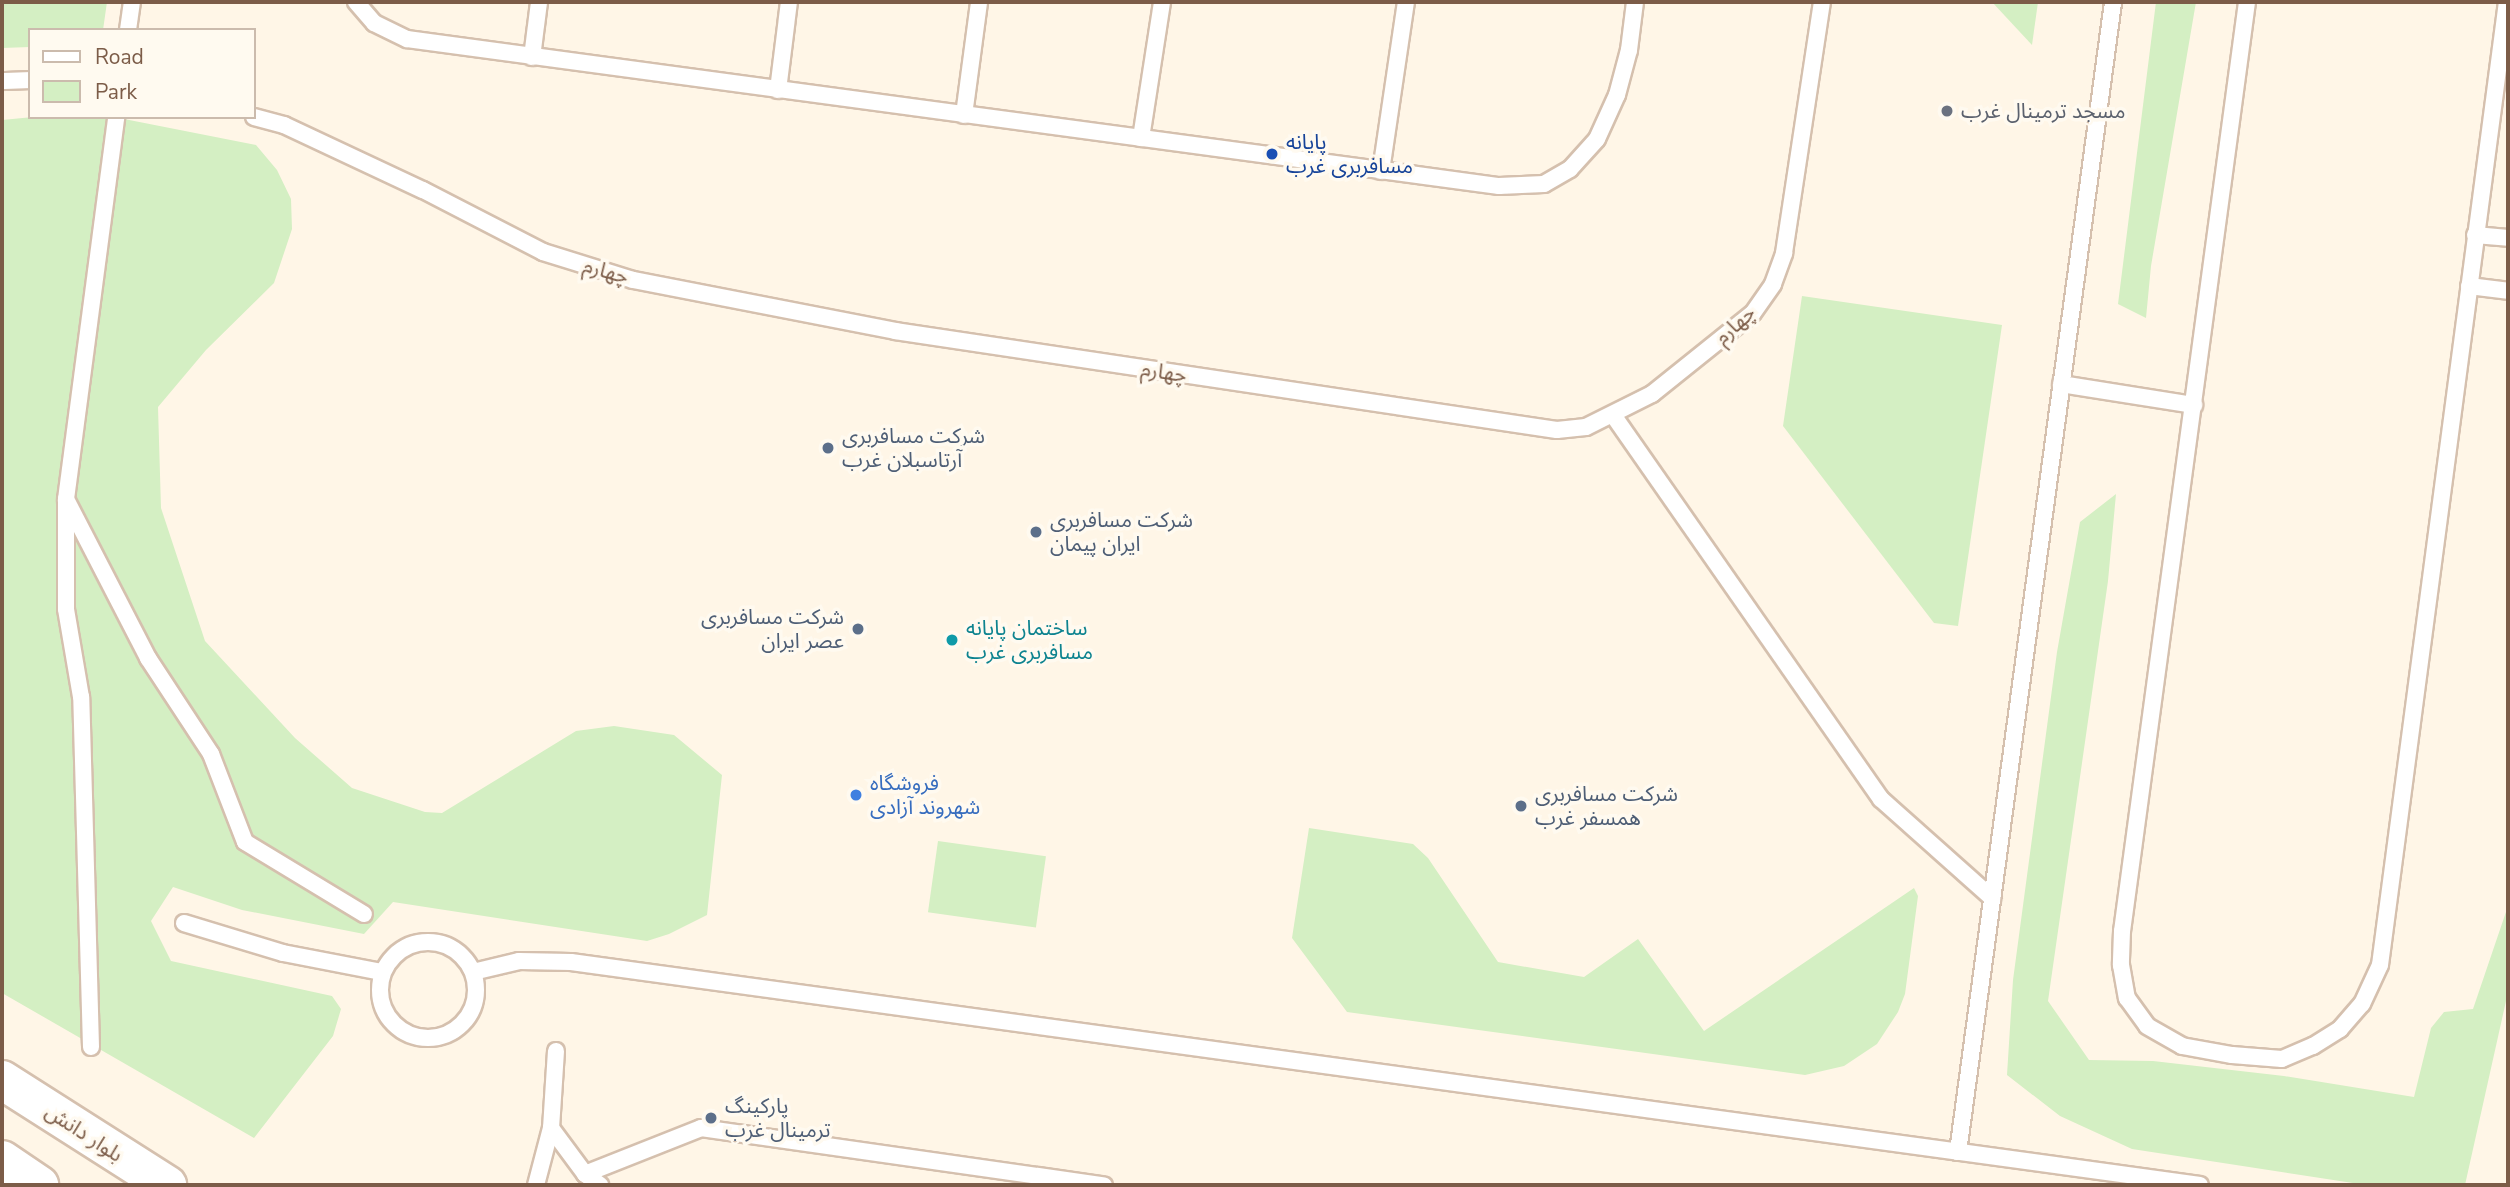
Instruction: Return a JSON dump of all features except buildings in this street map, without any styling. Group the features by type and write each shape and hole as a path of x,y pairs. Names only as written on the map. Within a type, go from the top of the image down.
{"main road":[{"name":"بلوار دانش","path":"2,1080 167,1185"},
{"path":"2,1160 39,1185"}],"lane":[{"path":"128,28 132,2"},
{"path":"356,2 374,23 407,39 1499,186 1544,184 1570,169 1597,139 1617,95 1629,50 1635,2"},
{"path":"532,57 539,2"},
{"path":"778,90 789,2"},
{"path":"964,115 979,2"},
{"path":"1141,138 1162,2"},
{"path":"1381,171 1405,2"},
{"name":"چهارم","path":"256,118 284,125 410,184 543,252 633,280 895,331 1557,430 1586,427 1652,394 1753,313 1773,284 1784,253 1822,2"},
{"path":"1958,1152 2113,2"},
{"path":"2247,2 2124,917 2122,965 2127,998 2147,1026 2182,1046 2232,1055 2282,1059 2313,1046 2340,1029 2362,1004 2380,965 2507,2"},
{"path":"91,1047 80,697 66,609 66,499 116,119"},
{"path":"2475,235 2508,239"},
{"path":"2469,286 2508,291"},
{"path":"2061,384 2194,405"},
{"path":"1612,415 1881,799 1992,898"},
{"path":"66,499 148,658 211,754 245,842 364,914"},
{"path":"184,923 284,953 382,972"},
{"path":"421,942 437,942 452,948 464,958 473,972 476,987 468,1018 456,1030 442,1037 426,1038 404,1032 386,1015 380,1000 382,972 392,956 421,942"},
{"path":"473,972 519,961 572,962 2200,1185"},
{"path":"536,1185 551,1128 556,1051"},
{"path":"551,1128 585,1174 600,1185"},
{"path":"585,1174 701,1128 1104,1185"}],"green space":[{"path":"2,2 107,2 103,28 28,28 28,47 2,48"},
{"path":"1992,2 2038,2 2032,45"},
{"path":"2156,2 2196,2 2151,266 2146,318 2118,304"},
{"path":"28,117 124,119 256,145 277,170 291,199 292,229 274,283 206,350 158,407 161,508 205,641 295,738 352,788 425,812 442,813 576,731 614,726 674,735 722,775 707,915 669,934 647,941 393,902 364,934 242,910 173,887 151,921 171,961 332,996 341,1009 333,1036 254,1138 2,993 2,120"},
{"path":"1802,296 2002,325 1958,626 1934,623 1783,426"},
{"path":"2116,494 2108,581 2048,1001 2089,1060 2153,1061 2284,1076 2414,1097 2431,1028 2444,1012 2473,1009 2508,906 2508,992 2465,1185 2366,1185 2132,1149 2060,1116 2007,1075 2013,980 2057,652 2080,522"},
{"path":"1309,828 1413,844 1428,858 1498,962 1584,977 1638,939 1704,1031 1914,888 1918,896 1905,994 1898,1012 1877,1044 1844,1066 1805,1075 1347,1012 1292,938"},
{"path":"938,841 1046,856 1036,927 928,912"}],"place":[{"name":"مسجد ترمینال غرب","path":"1947,111"},
{"name":"پایانه مسافربری غرب","path":"1272,154"},
{"name":"شرکت مسافربری آرتاسبلان غرب","path":"828,448"},
{"name":"شرکت مسافربری ایران پیمان","path":"1036,532"},
{"name":"شرکت مسافربری عصر ایران","path":"858,629"},
{"name":"ساختمان پایانه مسافربری غرب","path":"952,640"},
{"name":"فروشگاه شهروند آزادی","path":"856,795"},
{"name":"شرکت مسافربری همسفر غرب","path":"1521,806"},
{"name":"پارکینگ ترمینال غرب","path":"711,1118"}]}
